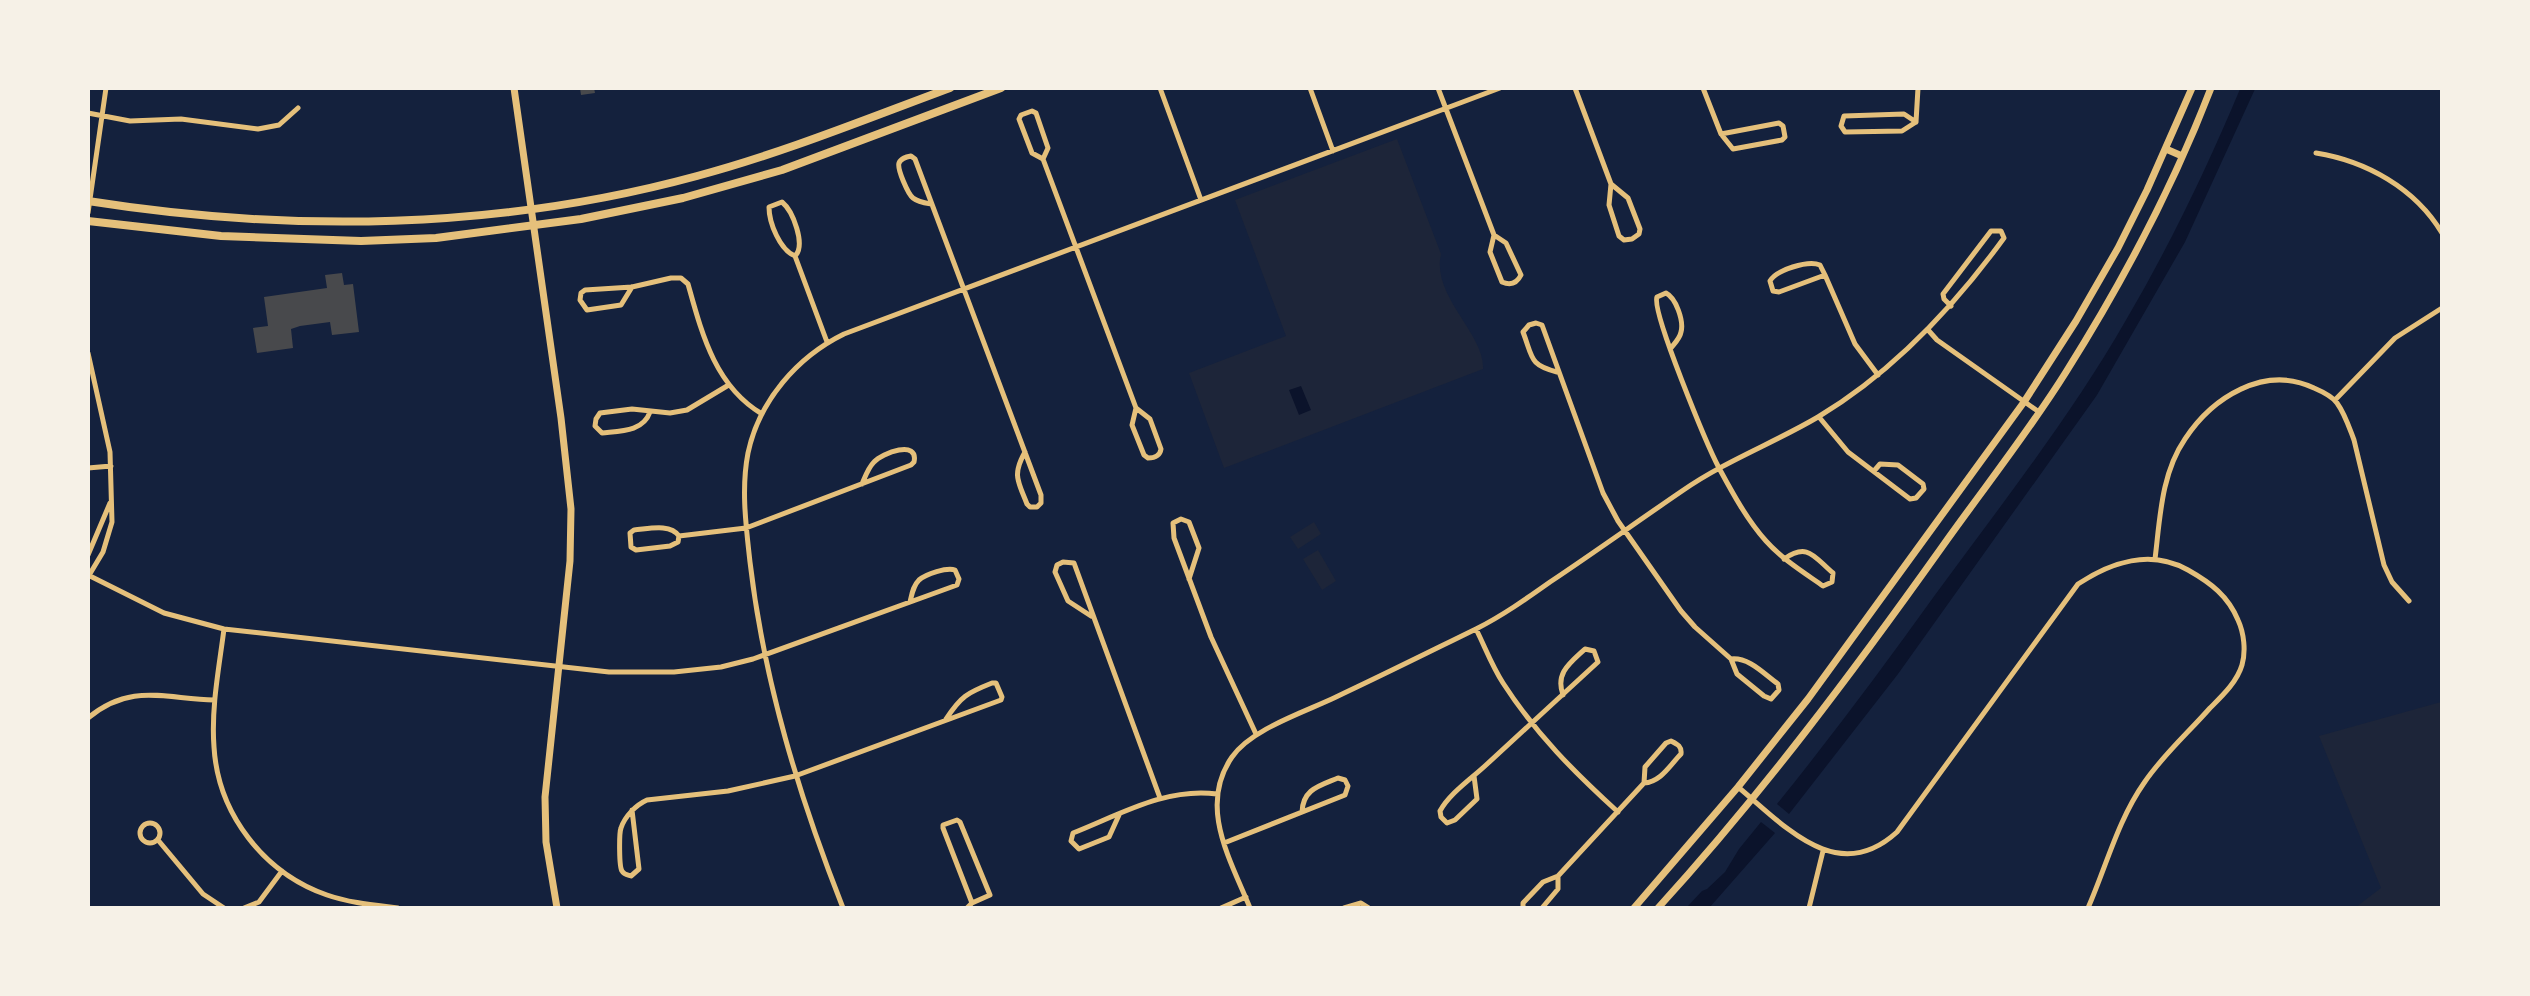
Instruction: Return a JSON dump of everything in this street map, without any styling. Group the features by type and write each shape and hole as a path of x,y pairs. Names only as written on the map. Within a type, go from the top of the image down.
{"main road":[{"path":"89,202 196,215 310,222 421,219 531,209 639,190 738,165 950,88"},
{"path":"88,221 221,236 329,241 436,238 534,226 634,209 747,181 1001,88"}],"street":[{"path":"89,212 106,88"},
{"path":"514,88 570,500 570,561 545,797 546,842 557,908"},
{"path":"1160,88 1201,200"},
{"path":"1310,88 1334,151"},
{"path":"1438,88 1494,235 1490,252 1502,282 1508,285 1514,283 1521,275 1506,243 1494,235"},
{"path":"843,907 795,776 765,655 754,596 746,528 745,475 748,452 762,414 779,386 802,362 827,342 844,333 1500,88"},
{"path":"1575,88 1611,184 1609,205 1619,236 1624,240 1632,239 1639,234 1640,229 1629,198 1611,184"},
{"path":"1703,88 1721,134 1733,149 1782,140 1785,136 1783,126 1779,123 1721,134"},
{"path":"1916,122 1918,88"},
{"path":"1634,908 1738,787 1809,699 2024,402 2076,321 2112,257 2166,149 2192,88"},
{"path":"1658,908 1753,800 1878,637 2039,412 2125,273 2182,156 2211,88"},
{"path":"88,113 130,121 181,119 258,129 279,125 298,108"},
{"path":"1043,159 1048,148 1035,113 1026,112 1019,119 1032,153 1043,159 1136,408 1150,419 1161,448 1160,453 1154,458 1144,455 1132,424 1136,408"},
{"path":"1904,114 1916,122 1902,131 1845,132 1841,126 1844,116 1904,114"},
{"path":"2166,149 2182,156"},
{"path":"2316,153 2333,156 2357,165 2400,186 2424,209 2442,234"},
{"path":"931,204 918,201 908,192 899,166 900,161 911,156 915,159 963,290 1025,452 1041,495 1041,503 1037,507 1030,507 1027,504 1016,476 1017,467 1025,452"},
{"path":"782,202 787,206 801,242 800,251 795,256 788,254 782,247 769,215 769,207 775,203 782,202"},
{"path":"1250,908 1224,843 1215,809 1224,770 1234,754 1256,734 1476,629 1512,609 1685,489 1719,468 1819,417 1878,375 1929,331 1951,306 2004,238 2001,231 1991,231 1943,294 1944,299 1951,306"},
{"path":"795,256 827,342"},
{"path":"1826,275 1779,292 1773,291 1770,281 1773,276 1808,263 1820,265 1826,275 1855,344 1878,375"},
{"path":"632,287 621,304 587,310 580,300 581,293 585,290 632,287 671,278 681,278 688,284 714,361 727,386 745,404 762,414"},
{"path":"1671,348 1681,334 1682,325 1672,298 1666,293 1655,300 1671,348 1698,421 1719,468 1766,541 1784,559 1823,586 1832,582 1833,573 1807,551 1796,551 1784,559"},
{"path":"2335,400 2395,338 2422,318 2442,308"},
{"path":"1557,372 1540,368 1535,363 1523,332 1529,325 1536,322 1542,325 1555,356 1557,372 1603,493 1625,531 1681,611 1695,627 1731,659 1737,674 1764,696 1771,699 1777,695 1778,684 1748,662 1738,658 1731,659"},
{"path":"1929,331 1937,340 2039,412"},
{"path":"88,353 111,466 111,531 103,552 89,576 164,613 200,625 645,674 721,667 765,655 957,585 959,579 955,570 948,568 920,579 913,588 909,602"},
{"path":"2155,559 2164,489 2172,463 2184,440 2204,416 2228,395 2253,383 2279,379 2303,382 2335,400 2354,440 2384,565 2392,582 2409,601"},
{"path":"650,412 647,421 635,428 602,434 596,426 596,419 600,413 632,409 670,413 687,410 727,386"},
{"path":"1819,417 1848,452 1910,499 1916,498 1923,489 1923,484 1898,465 1880,464 1874,471"},
{"path":"680,536 678,542 670,546 636,550 632,548 630,539 631,531 664,528 672,529 680,536 746,528 862,484 911,465 915,462 915,455 904,448 881,457 874,461 862,484"},
{"path":"88,468 111,466"},
{"path":"88,555 111,499"},
{"path":"1189,579 1199,548 1189,522 1181,519 1173,523 1172,528 1189,579 1232,686 1256,734"},
{"path":"1738,787 1781,824 1808,844 1823,851 1857,853 1886,842 1896,832 2078,584 2100,570 2129,560 2155,559 2186,568 2217,588 2233,606 2244,633 2242,665 2229,688 2143,784 2132,803 2088,908"},
{"path":"1091,615 1065,598 1055,572 1057,565 1063,562 1074,563 1091,615 1160,798"},
{"path":"224,629 214,700 214,751 228,806 250,840 282,871 300,883 327,895 366,904 398,908"},
{"path":"1476,629 1501,681 1531,723 1572,770 1618,812"},
{"path":"1474,776 1477,799 1455,820 1447,823 1441,818 1440,811 1443,804 1598,662 1594,651 1585,649 1563,670 1560,686 1563,694"},
{"path":"632,810 639,868 631,876 625,874 621,869 619,831 632,810 647,800 728,791 795,776 1001,700 1000,688 996,683 992,683 968,692 959,699 946,719"},
{"path":"88,718 115,702 137,695 160,694 214,700"},
{"path":"1523,908 1523,903 1543,882 1558,876 1644,783 1645,767 1666,743 1671,741 1677,744 1681,749 1681,754 1653,782 1644,783"},
{"path":"1224,843 1345,795 1348,786 1345,780 1338,778 1309,790 1303,801 1302,812"},
{"path":"1119,815 1109,837 1079,849 1071,842 1073,833 1160,798 1193,792 1217,794"},
{"path":"967,908 972,903 990,896 960,822 949,820 943,828 972,903"},
{"path":"158,840 203,894 224,908"},
{"path":"1809,908 1823,851"},
{"path":"244,908 259,902 282,871"},
{"path":"1542,908 1558,890 1558,876"},
{"path":"1221,908 1246,897"},
{"path":"1344,908 1361,903 1369,908"}],"shaded area":[{"path":"2240,89 2255,89 2185,242 2097,395 1898,674 1789,814 1777,804 1858,701 2010,494 2105,356 2173,235"},
{"path":"1397,139 1441,254 1440,270 1444,285 1450,300 1476,342 1483,369 1224,468 1189,373 1286,336 1235,200"},
{"path":"1301,386 1311,410 1299,415 1289,390"},
{"path":"1314,522 1321,534 1298,549 1290,537"},
{"path":"1318,550 1336,581 1322,590 1303,559"},
{"path":"2441,702 2441,907 2356,907 2381,888 2319,736"},
{"path":"1761,822 1775,833 1710,907 1687,907 1725,872 1739,849"}],"building":[{"path":"580,88 594,88 595,93 581,95"},
{"path":"342,273 344,285 353,284 359,332 332,335 330,322 300,326 291,329 293,348 257,353 253,328 268,326 264,297 327,288 325,275"}]}
